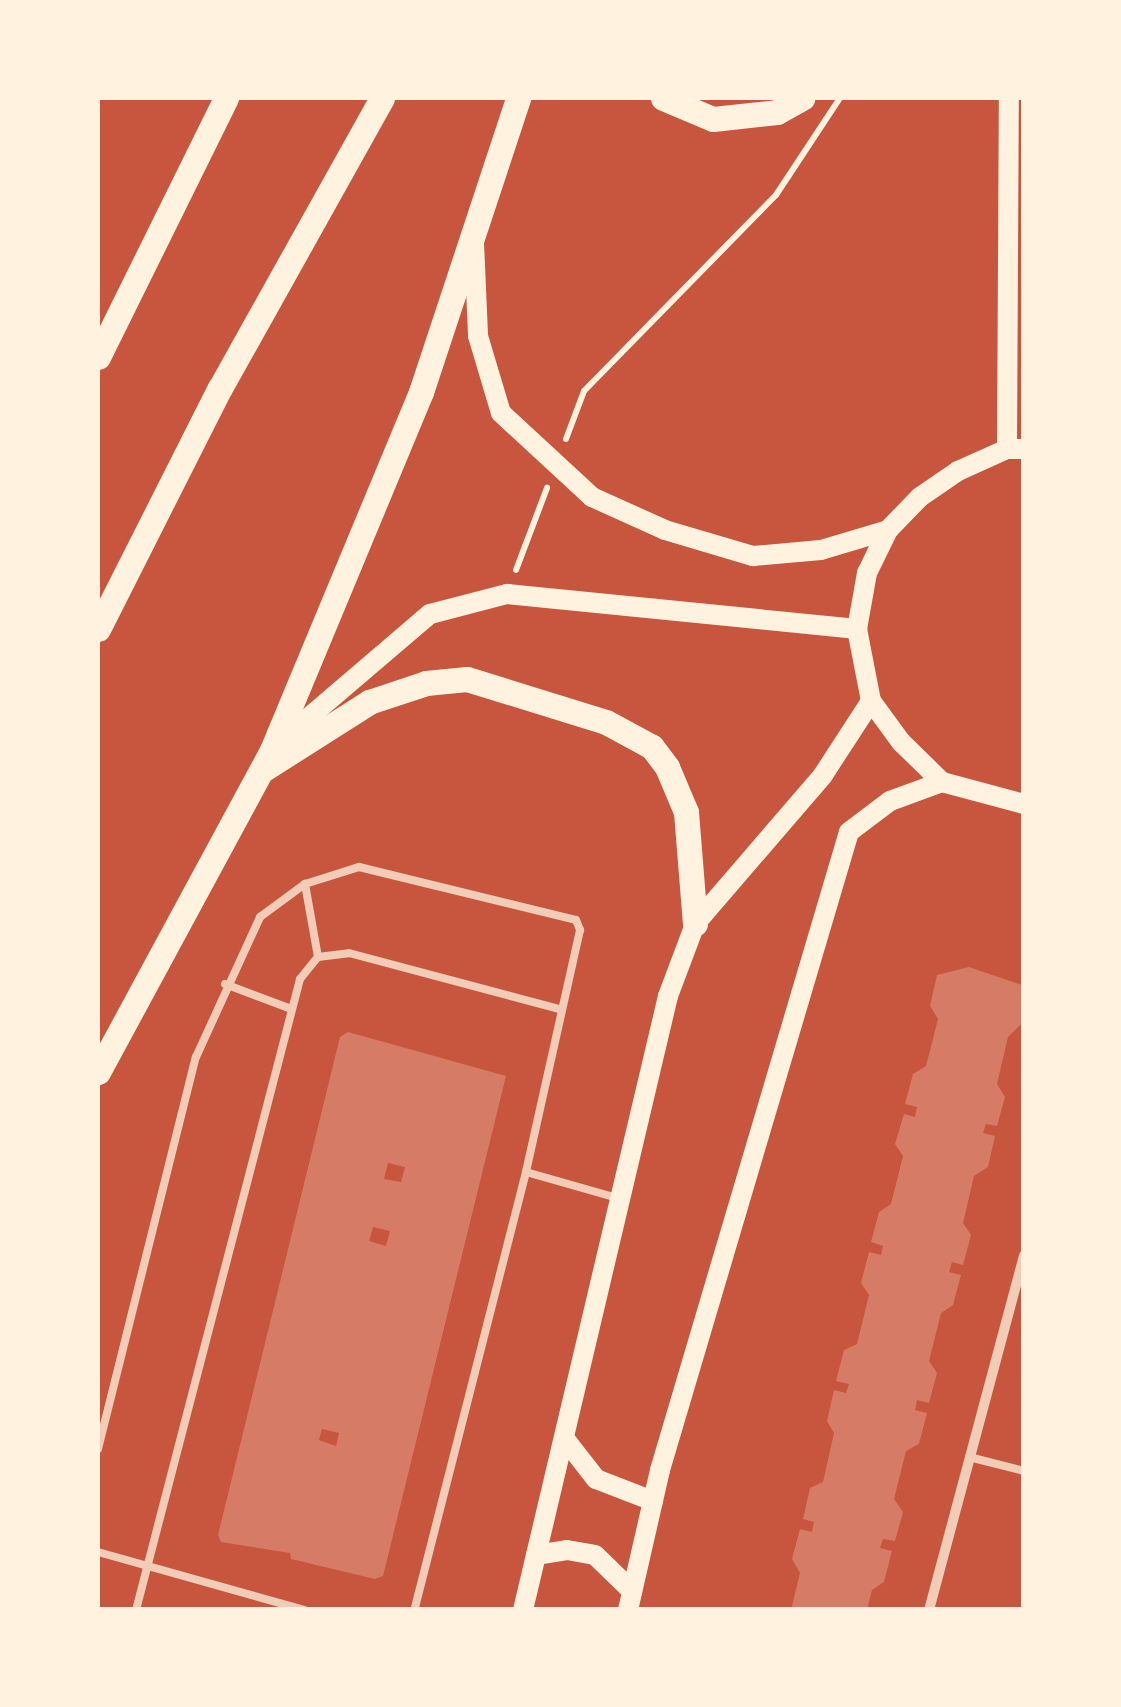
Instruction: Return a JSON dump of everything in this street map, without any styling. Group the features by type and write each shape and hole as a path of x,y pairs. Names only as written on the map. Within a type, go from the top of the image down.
{"main road":[{"path":"98,357 226,98"},
{"path":"98,629 112,593 220,388 382,98"},
{"path":"98,1072 266,761 421,392 518,98"},
{"path":"663,98 712,119 777,112 802,98"},
{"path":"1010,98 1015,449 920,497 888,530 868,573 858,629 871,701 942,782 1024,804"},
{"path":"474,234 478,336 501,413 555,469 592,498 664,530 753,556 821,550 888,530"},
{"path":"266,761 430,614 507,594 858,629"},
{"path":"266,761 370,702 426,683 468,679 606,722 652,747 667,767 686,812 694,924"},
{"path":"522,1610 668,996 694,924 824,775 871,701"},
{"path":"630,1600 653,1501 849,832 890,801 942,782"},
{"path":"564,1438 596,1480 653,1501"},
{"path":"536,1555 566,1550 594,1556 630,1600"}],"street":[{"path":"928,1610 1024,1256"}],"lane":[{"path":"98,1448 196,1057 225,984 260,917 306,884 359,867 576,920 580,930 559,1008 526,1172 414,1610"},
{"path":"306,884 318,957"},
{"path":"136,1610 300,979 318,957 349,953 559,1008"},
{"path":"225,984 291,1009"},
{"path":"526,1172 621,1200"},
{"path":"969,1457 1024,1471"},
{"path":"98,1552 304,1610"}],"path":[{"path":"507,594 584,391 776,195 840,98"}],"building":[{"path":"969,967 1022,985 1024,1021 1008,1037 997,1084 1005,1097 997,1126 986,1124 983,1133 995,1136 988,1167 974,1176 963,1223 971,1235 963,1265 952,1262 949,1272 961,1275 953,1305 941,1313 929,1361 937,1373 929,1403 917,1400 915,1410 927,1413 919,1444 906,1451 894,1499 903,1512 895,1541 883,1539 880,1548 892,1551 884,1582 872,1590 867,1610 791,1610 800,1573 792,1559 800,1529 812,1532 814,1522 803,1519 810,1488 823,1482 834,1433 827,1421 834,1390 846,1393 849,1384 836,1381 844,1350 857,1344 869,1295 861,1283 869,1252 881,1255 883,1246 871,1242 879,1212 891,1204 903,1156 895,1144 904,1114 915,1117 917,1107 905,1104 913,1074 926,1066 938,1019 930,1006 937,975"},
{"path":"348,1032 506,1076 383,1576 375,1579 291,1559 290,1553 221,1542 218,1535 340,1037","holes":["388,1163 405,1167 401,1182 384,1179","373,1227 390,1231 386,1246 369,1241","322,1429 339,1433 336,1446 319,1440"]}]}
